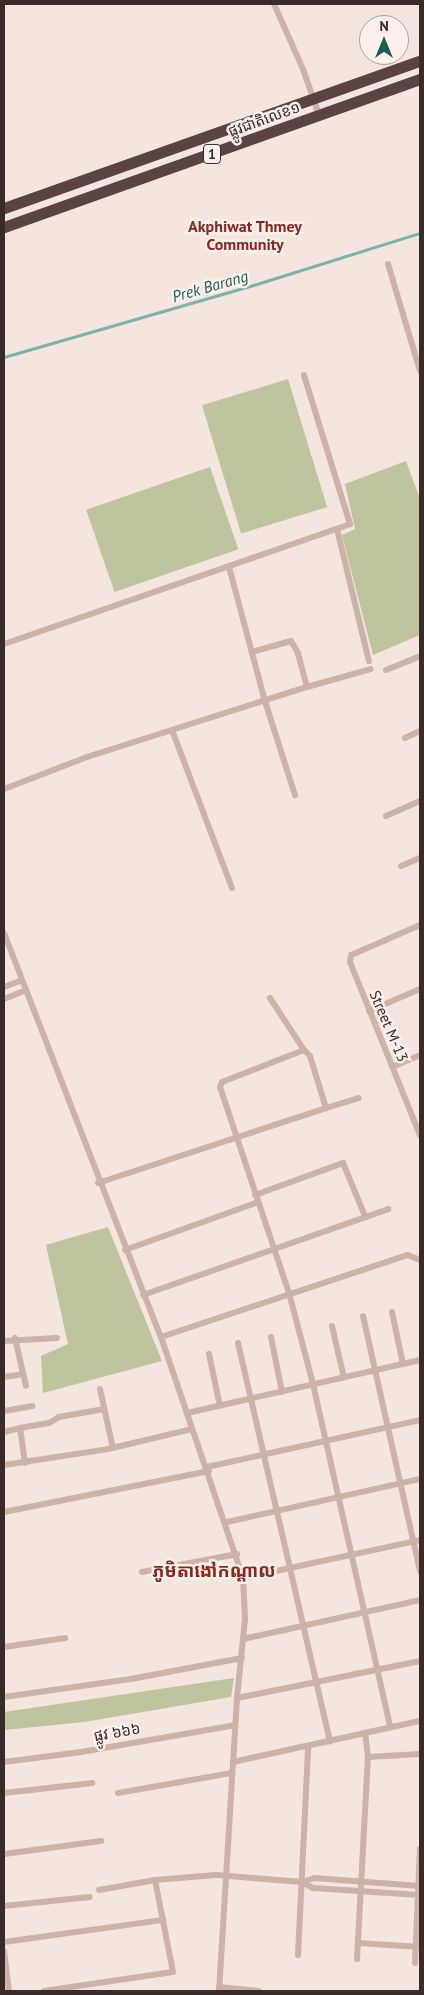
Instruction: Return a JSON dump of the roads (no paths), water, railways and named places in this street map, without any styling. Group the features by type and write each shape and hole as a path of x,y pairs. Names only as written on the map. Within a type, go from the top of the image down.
{"highway":[{"name":"ផ្លូវជាតិលេខ១","path":"4,208 420,61"},
{"name":"ផ្លូវជាតិលេខ១","path":"4,227 420,79"}],"street":[{"path":"274,4 318,115"},
{"path":"388,264 420,371"},
{"path":"4,644 350,524 304,376"},
{"path":"337,529 369,661"},
{"path":"230,567 264,698 295,795"},
{"path":"252,652 291,641 298,653 307,687"},
{"path":"386,670 420,656"},
{"path":"4,789 264,698 371,669"},
{"path":"172,730 232,888"},
{"path":"405,738 420,731"},
{"path":"386,816 420,801"},
{"path":"401,866 420,858"},
{"name":"Street M-13","path":"420,925 351,955 351,971 418,1123 420,1134"},
{"path":"4,932 66,1086 98,1182 161,1337 192,1429 227,1522 243,1578 242,1658 235,1725 219,1989 259,1991"},
{"path":"4,987 22,980"},
{"path":"370,1011 420,989"},
{"path":"4,999 26,990"},
{"path":"270,998 304,1050 310,1056 326,1108"},
{"path":"304,1050 220,1084 273,1251 289,1293 327,1441 390,1727"},
{"path":"392,1067 420,1055"},
{"path":"98,1182 358,1098"},
{"path":"255,1195 343,1163 365,1216"},
{"path":"125,1250 258,1202"},
{"path":"144,1295 388,1209"},
{"path":"161,1337 408,1255 420,1260"},
{"path":"392,1312 403,1364"},
{"path":"363,1316 400,1484 417,1541 420,1572"},
{"path":"332,1326 344,1378"},
{"path":"271,1337 282,1392"},
{"path":"15,1338 26,1386"},
{"path":"4,1340 15,1338 57,1338"},
{"path":"238,1343 330,1742"},
{"path":"208,1354 220,1406"},
{"path":"187,1414 420,1360"},
{"path":"4,1377 22,1374"},
{"path":"100,1389 112,1448"},
{"path":"4,1411 34,1406"},
{"path":"4,1432 49,1423 59,1416 104,1409"},
{"path":"4,1512 208,1469 420,1420"},
{"path":"20,1428 25,1463"},
{"path":"4,1465 112,1448 192,1429"},
{"path":"227,1522 420,1479"},
{"path":"243,1578 417,1541"},
{"path":"142,1572 237,1554"},
{"path":"243,1639 420,1600"},
{"path":"4,1647 65,1638"},
{"path":"4,1697 131,1679 242,1658"},
{"path":"237,1698 317,1684 420,1660"},
{"path":"233,1762 420,1721"},
{"name":"ផ្លូវ ៦៦៦","path":"4,1762 81,1752 235,1725"},
{"path":"357,1959 368,1757 365,1734"},
{"path":"298,1955 308,1747"},
{"path":"368,1757 420,1754"},
{"path":"118,1793 232,1773"},
{"path":"4,1793 92,1783"},
{"path":"4,1854 101,1841"},
{"path":"415,1962 418,1947 420,1849"},
{"path":"99,1890 156,1880 226,1875 302,1882 313,1888 419,1895"},
{"path":"302,1882 314,1878 419,1886"},
{"path":"44,1991 169,1975 173,1965 156,1880"},
{"path":"4,1906 90,1896"},
{"path":"4,1942 163,1920"},
{"path":"358,1943 418,1947"},
{"path":"4,1951 9,1991"}],"waterway":[{"name":"Prek Barang","path":"4,357 260,283 420,233"}],"district":[{"name":"Akphiwat Thmey Community","path":"245,235"},
{"name":"ភូមិតាងៅកណ្តាល","path":"214,1571"}]}
